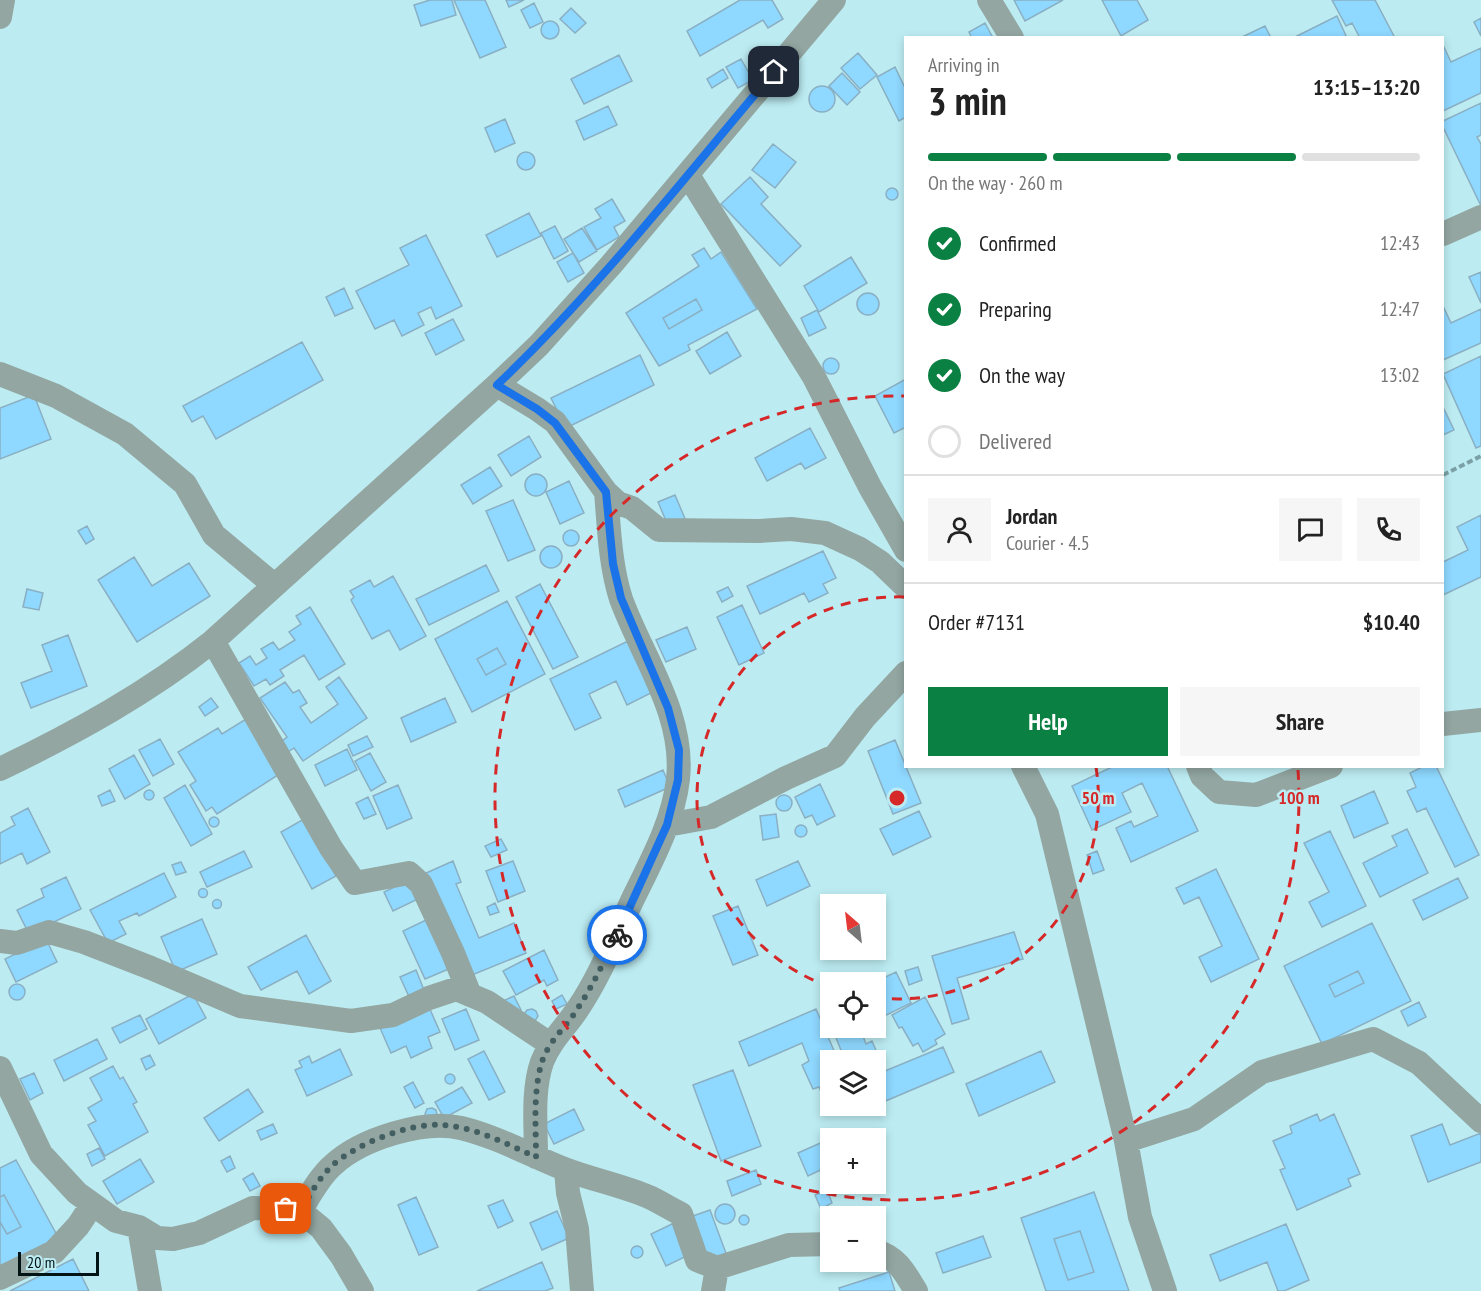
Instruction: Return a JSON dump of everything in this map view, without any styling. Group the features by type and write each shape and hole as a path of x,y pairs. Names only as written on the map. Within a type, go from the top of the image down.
{"street":[{"path":"0,17 3,0"},
{"path":"0,769 32,754 141,693 179,668 213,641 497,385 539,345 688,175 834,0"},
{"path":"989,0 1011,36"},
{"path":"688,175 814,377 870,487 904,546"},
{"path":"1444,234 1481,217"},
{"path":"0,374 56,396 125,434 185,484 214,535 274,585"},
{"path":"497,385 537,409 555,423 606,492 618,503 632,508 659,530 791,529 825,533 860,549 880,562 904,585"},
{"path":"536,1157 536,1092 541,1064 550,1044 577,1010 602,967 667,825 678,780 679,750 668,708 621,598 613,564 606,492"},
{"path":"213,641 330,848 355,883 409,873 421,884 470,995"},
{"path":"667,825 711,817 786,778 835,756 865,717 904,675"},
{"path":"1444,724 1481,720"},
{"path":"1024,768 1047,814 1126,1141 1140,1217 1165,1291"},
{"path":"1199,768 1202,776 1219,792 1256,795 1326,768"},
{"path":"0,941 18,943 49,932 84,942 240,1006 351,1021 393,1015 429,998 456,989 487,1002 550,1044"},
{"path":"1126,1141 1194,1119 1262,1072 1373,1039 1419,1063 1481,1121"},
{"path":"0,1068 41,1154 77,1193 116,1221 139,1227 157,1238 173,1239 199,1233 253,1208 286,1209 299,1213 321,1228 362,1291"},
{"path":"299,1213 333,1165 355,1150 378,1139 414,1127 440,1124 461,1128 497,1140 566,1170 649,1197 681,1214 696,1260 715,1279 789,1245 820,1244"},
{"path":"566,1170 568,1193 577,1229 582,1291"},
{"path":"0,1278 54,1252 78,1226 92,1205"},
{"path":"139,1227 150,1291"},
{"path":"886,1254 898,1264 916,1291"}],"path":[{"path":"1444,474 1481,456"}],"building":[{"path":"430,0 452,0 456,15 421,26 414,5"},
{"path":"454,0 485,0 506,47 480,58"},
{"path":"506,0 524,0 509,7"},
{"path":"740,0 772,0 783,19 768,28 763,20 700,56 687,31"},
{"path":"1014,0 1063,0 1025,21"},
{"path":"1102,0 1137,0 1148,20 1121,36"},
{"path":"1332,0 1375,0 1394,36 1359,36 1352,23 1346,26"},
{"path":"534,3 543,22 530,28 521,10"},
{"path":"571,8 586,23 575,33 560,19"},
{"path":"1337,16 1346,36 1297,36"},
{"path":"1481,18 1481,36 1474,22"},
{"path":"550,21 556,24 559,30 556,36 550,39 544,36 541,30 544,24"},
{"path":"985,23 992,36 971,36 969,32"},
{"path":"1265,26 1270,36 1244,36"},
{"path":"1444,47 1451,62 1481,48 1481,93 1444,111"},
{"path":"858,53 877,75 860,89 841,68"},
{"path":"619,55 632,81 584,104 571,79"},
{"path":"741,59 753,80 738,88 726,67"},
{"path":"895,67 904,86 904,118 899,121 877,77"},
{"path":"723,69 728,78 712,88 707,79"},
{"path":"842,73 860,92 847,105 829,86"},
{"path":"822,86 831,90 835,99 831,108 822,112 813,108 809,99 813,90"},
{"path":"1481,103 1481,135 1477,137 1481,144 1481,206 1444,129 1444,121"},
{"path":"608,106 617,125 584,140 576,121"},
{"path":"505,119 515,143 495,152 485,128"},
{"path":"773,144 796,162 775,188 752,170"},
{"path":"522,152 530,152 535,157 533,168 522,170 517,165 517,157"},
{"path":"750,177 768,197 761,204 801,246 780,266 721,204"},
{"path":"894,188 897,189 897,199 890,200 887,199 886,192 887,189"},
{"path":"612,199 625,221 614,227 619,237 597,250 584,227 601,218 595,209"},
{"path":"529,213 541,236 497,257 486,235"},
{"path":"555,226 568,251 554,259 541,233"},
{"path":"582,228 597,251 579,262 564,239"},
{"path":"426,235 462,306 436,319 431,307 418,313 424,325 402,336 394,320 375,329 356,291 409,265 400,248"},
{"path":"704,248 711,259 721,252 757,309 688,345 690,350 659,366 626,313 699,266 692,255","holes":["696,299 702,310 669,329 663,318"]},
{"path":"573,253 584,273 568,282 557,262"},
{"path":"851,257 867,283 819,312 804,286"},
{"path":"1481,272 1481,303 1469,277"},
{"path":"344,288 353,308 335,316 326,297"},
{"path":"868,293 876,296 879,304 876,312 868,315 860,312 857,304 860,296"},
{"path":"696,299 702,310 669,329 663,318"},
{"path":"1444,308 1451,323 1481,309 1481,343 1444,360"},
{"path":"817,310 826,328 809,336 801,318"},
{"path":"453,319 464,340 436,355 425,333"},
{"path":"727,332 741,356 710,374 696,351"},
{"path":"302,342 323,380 216,439 203,416 192,422 183,406"},
{"path":"640,355 654,385 566,428 551,398"},
{"path":"1481,356 1481,446 1476,448 1444,374"},
{"path":"831,358 839,366 831,374 823,366"},
{"path":"904,380 904,428 894,433 875,396"},
{"path":"34,395 51,439 0,459 0,408"},
{"path":"1444,409 1454,430 1444,435"},
{"path":"810,428 826,458 805,469 801,463 767,481 755,458"},
{"path":"529,436 541,457 511,476 498,455"},
{"path":"490,467 502,486 473,504 461,485"},
{"path":"532,474 540,474 547,481 547,489 540,496 532,496 525,489 525,481"},
{"path":"569,481 584,513 560,524 546,492"},
{"path":"675,495 686,521 669,528 658,502"},
{"path":"513,500 535,550 508,561 486,511"},
{"path":"1481,515 1481,577 1444,595 1444,562 1468,550 1457,527"},
{"path":"87,526 94,539 86,544 78,531"},
{"path":"571,530 577,532 579,538 577,544 571,546 565,544 563,538 565,532"},
{"path":"551,546 559,549 562,557 559,565 551,568 543,565 540,557 543,549"},
{"path":"823,551 836,578 823,584 828,593 809,602 804,593 760,614 747,586"},
{"path":"134,557 152,586 189,563 210,596 137,642 98,580"},
{"path":"486,565 499,591 429,625 416,599"},
{"path":"393,576 426,636 400,650 389,630 372,639 351,600 354,597 350,591 370,580 374,587"},
{"path":"540,584 578,657 553,669 516,597"},
{"path":"728,587 733,596 722,602 717,592"},
{"path":"27,589 43,593 39,610 23,607"},
{"path":"507,601 545,674 472,712 435,639","holes":["497,648 506,664 486,675 477,659"]},
{"path":"742,605 764,653 739,665 717,617"},
{"path":"310,607 345,664 319,680 304,655 280,670 284,676 270,685 266,679 254,686 239,663 250,656 256,665 267,658 261,649 273,642 279,650 295,640 289,632 301,624 296,616"},
{"path":"687,627 696,649 666,662 656,640"},
{"path":"68,635 87,686 31,708 21,683 52,671 42,645"},
{"path":"628,641 653,692 627,705 616,681 589,694 601,718 575,730 550,679"},
{"path":"497,648 506,664 486,675 477,659"},
{"path":"339,677 367,718 303,761 294,748 288,752 281,742 287,737 260,698 285,682 293,693 299,690 307,703 300,707 311,723 338,704 326,687"},
{"path":"211,698 218,707 205,716 199,707"},
{"path":"445,698 456,722 411,742 401,718"},
{"path":"246,719 281,773 217,814 212,807 206,811 190,785 196,781 178,752 218,728 222,734"},
{"path":"367,736 373,747 353,756 348,745"},
{"path":"160,739 174,764 153,776 139,750"},
{"path":"895,740 904,762 904,768 907,768 921,803 893,814 868,751"},
{"path":"347,749 357,770 325,786 315,765"},
{"path":"370,753 386,782 371,791 355,761"},
{"path":"134,755 150,784 125,799 109,769"},
{"path":"1110,768 1168,768 1198,831 1131,862 1116,828 1131,821 1134,827 1158,816 1142,783 1122,793 1131,812 1092,830 1072,786"},
{"path":"1420,768 1437,768 1479,855 1455,867 1426,808 1417,812 1407,791 1416,787 1410,773"},
{"path":"663,770 670,787 625,807 618,790"},
{"path":"820,784 835,816 817,825 812,815 805,818 795,797"},
{"path":"185,785 212,834 191,846 164,798"},
{"path":"398,785 412,818 387,829 373,796"},
{"path":"110,790 115,801 102,806 98,796"},
{"path":"149,790 154,795 149,800 144,795"},
{"path":"1374,791 1388,823 1354,838 1341,806"},
{"path":"784,795 790,797 792,803 790,809 784,811 778,809 776,803 778,797"},
{"path":"368,797 376,814 364,819 356,803"},
{"path":"28,808 50,852 27,864 22,853 0,864 0,833 15,825 11,817"},
{"path":"919,811 931,837 893,855 880,829"},
{"path":"776,814 779,837 763,840 760,816"},
{"path":"214,817 219,822 214,827 209,822"},
{"path":"304,819 336,876 312,889 281,832"},
{"path":"803,825 807,831 803,837 799,837 795,829"},
{"path":"1407,829 1428,873 1380,897 1363,863 1397,846 1392,836"},
{"path":"1330,831 1366,906 1322,927 1309,902 1329,892 1304,843"},
{"path":"501,839 507,850 491,857 485,846"},
{"path":"244,851 252,867 207,887 200,872"},
{"path":"1097,851 1104,870 1093,874 1087,855"},
{"path":"453,861 461,882 456,884 479,938 514,923 526,953 467,977 424,874"},
{"path":"513,861 525,891 498,902 486,871"},
{"path":"798,861 810,886 767,906 756,880"},
{"path":"181,862 186,872 176,875 172,865"},
{"path":"1216,869 1259,959 1211,982 1199,957 1222,946 1199,897 1184,904 1176,888"},
{"path":"164,873 176,897 139,916 137,913 119,921 126,934 108,943 90,910"},
{"path":"66,877 81,909 29,934 17,910 44,897 41,889"},
{"path":"1458,878 1468,898 1423,920 1413,900"},
{"path":"409,880 418,899 393,911 384,892"},
{"path":"203,888 208,893 203,898 198,893"},
{"path":"217,899 222,904 217,909 212,904"},
{"path":"495,903 499,912 490,915 487,907"},
{"path":"738,906 758,955 733,965 713,916"},
{"path":"202,919 217,954 176,972 161,937"},
{"path":"428,919 451,968 425,979 403,931"},
{"path":"1372,923 1411,1001 1322,1044 1284,966","holes":["1358,971 1364,983 1335,997 1329,985"]},
{"path":"1014,932 1023,959 957,978 969,1019 952,1024 932,956"},
{"path":"306,935 331,981 309,994 297,971 261,990 248,967"},
{"path":"46,939 57,962 16,982 5,959"},
{"path":"544,950 558,980 547,986 544,980 516,995 503,971"},
{"path":"918,967 922,980 909,985 905,971"},
{"path":"416,970 426,995 411,1001 400,977"},
{"path":"1358,971 1364,983 1335,997 1329,985"},
{"path":"896,972 911,1003 886,1015 886,977"},
{"path":"14,984 20,984 25,992 23,998 14,1000 9,995 9,989"},
{"path":"193,994 206,1018 159,1044 146,1019"},
{"path":"562,995 567,1004 556,1009 552,1001"},
{"path":"514,996 521,1010 513,1015 505,1000"},
{"path":"925,997 945,1034 935,1040 937,1044 923,1052 918,1043 913,1046 892,1015"},
{"path":"1419,1002 1426,1017 1408,1026 1401,1011"},
{"path":"429,1007 440,1032 428,1037 432,1048 411,1058 406,1046 391,1053 380,1028"},
{"path":"466,1009 479,1040 455,1050 442,1019"},
{"path":"532,1009 538,1016 535,1021 524,1014 527,1010"},
{"path":"816,1009 820,1018 820,1038 829,1038 834,1050 820,1050 820,1089 819,1087 813,1089 802,1065 809,1061 802,1043 749,1066 739,1042"},
{"path":"140,1015 147,1029 120,1043 112,1028"},
{"path":"836,1038 864,1038 866,1044 872,1041 876,1050 841,1050"},
{"path":"97,1039 107,1059 64,1081 54,1060"},
{"path":"943,1047 954,1072 886,1101 886,1071"},
{"path":"340,1049 352,1075 307,1096 295,1070 302,1067 299,1061 309,1056 312,1063"},
{"path":"484,1051 505,1092 489,1100 468,1059"},
{"path":"1041,1051 1055,1082 979,1116 966,1084"},
{"path":"150,1055 155,1065 146,1070 141,1059"},
{"path":"113,1066 120,1079 123,1077 137,1102 133,1104 148,1132 105,1156 88,1125 96,1121 88,1108 102,1100 90,1078"},
{"path":"733,1070 761,1146 721,1161 693,1085"},
{"path":"34,1073 43,1093 30,1100 20,1079"},
{"path":"450,1074 455,1079 450,1084 445,1079"},
{"path":"413,1082 424,1103 415,1108 404,1087"},
{"path":"462,1087 472,1103 444,1118 435,1102"},
{"path":"248,1089 263,1112 219,1141 204,1118"},
{"path":"427,1109 436,1110 437,1115 426,1118"},
{"path":"574,1109 584,1130 554,1144 544,1124"},
{"path":"1317,1114 1320,1121 1334,1114 1360,1174 1348,1179 1351,1186 1297,1210 1280,1170 1285,1168 1273,1141 1292,1133 1290,1126"},
{"path":"273,1124 277,1133 261,1140 257,1131"},
{"path":"1442,1124 1450,1145 1481,1133 1481,1162 1428,1182 1411,1136"},
{"path":"820,1143 820,1170 808,1176 798,1153"},
{"path":"99,1148 105,1159 92,1166 87,1154"},
{"path":"230,1156 235,1168 227,1172 221,1161"},
{"path":"140,1159 154,1182 117,1204 103,1181"},
{"path":"16,1160 58,1237 0,1268 0,1222 7,1234 21,1227 4,1195 0,1197 0,1168"},
{"path":"756,1170 761,1184 732,1196 727,1181"},
{"path":"253,1173 260,1186 250,1191 243,1179"},
{"path":"1094,1192 1129,1291 1046,1291 1021,1218","holes":["1080,1231 1094,1272 1068,1280 1054,1239"]},
{"path":"829,1194 832,1203 820,1207 815,1195"},
{"path":"4,1195 21,1227 7,1234 0,1222 0,1197"},
{"path":"416,1197 438,1247 419,1255 398,1205"},
{"path":"503,1200 513,1221 498,1228 488,1206"},
{"path":"725,1204 732,1207 735,1214 732,1221 725,1224 718,1221 715,1214 718,1207"},
{"path":"710,1210 727,1256 707,1263 690,1217"},
{"path":"557,1211 569,1238 542,1250 530,1223"},
{"path":"744,1215 749,1220 744,1225 739,1220"},
{"path":"676,1222 691,1254 666,1266 651,1234"},
{"path":"1286,1224 1309,1280 1284,1291 1278,1291 1267,1262 1220,1281 1210,1255"},
{"path":"1080,1231 1094,1272 1068,1280 1054,1239"},
{"path":"983,1236 991,1257 943,1273 936,1253"},
{"path":"639,1246 643,1252 639,1258 635,1258 631,1250"},
{"path":"73,1259 89,1291 10,1291"},
{"path":"542,1262 553,1288 545,1291 477,1291"},
{"path":"889,1272 895,1291 840,1291 839,1288"}],"way so far":[{"path":"286,1209 299,1213 333,1165 355,1150 378,1139 414,1127 440,1124 461,1128 536,1157 536,1092 541,1064 550,1044 577,1010 602,967 617,935"}],"route":[{"path":"617,935 667,825 678,780 679,750 668,708 621,598 613,564 606,492 555,423 537,409 497,385 539,345 610,265 774,72"}]}
